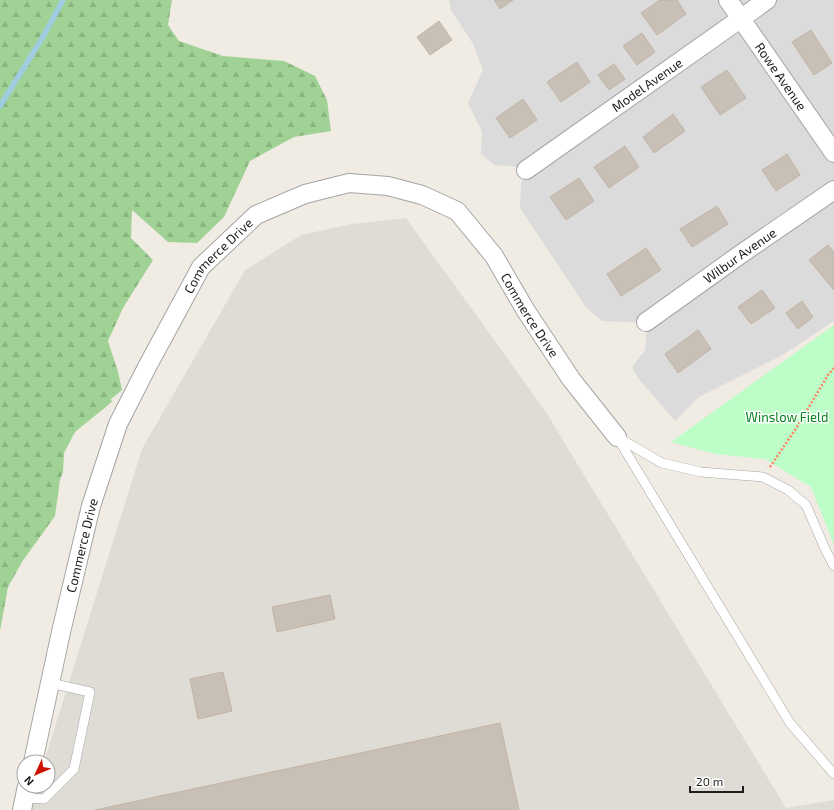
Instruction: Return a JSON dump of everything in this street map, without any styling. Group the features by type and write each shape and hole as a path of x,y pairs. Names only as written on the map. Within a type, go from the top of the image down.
{"street":[{"name":"Rowe Avenue","path":"728,0 834,153"},
{"name":"Model Avenue","path":"526,170 660,77 767,0"},
{"name":"Commerce Drive","path":"35,754 91,506 118,424 201,267 256,215 305,194 349,183 388,186 422,195 458,211 494,256 526,311 572,379 617,437"},
{"name":"Wilbur Avenue","path":"646,322 834,190"}],"lane":[{"path":"617,437 662,463 701,472 763,477 788,490 806,505 834,566"},
{"path":"617,437 790,723 834,774"},
{"path":"25,798 44,799 74,769 90,692 50,683"}],"path":[{"path":"763,477 798,427 828,375 834,368"}],"shaded area":[{"path":"449,0 834,0 834,321 781,356 699,397 675,421 638,378 632,367 645,350 647,323 602,321 586,307 520,208 522,167 494,165 481,154 482,132 468,103 483,70 473,44 451,10"},
{"path":"406,218 544,409 786,808 834,800 834,810 32,810 35,794 56,794 56,754 47,754 142,449 245,270 301,235 352,224"}],"green space":[{"path":"0,0 172,0 168,25 179,41 223,56 284,61 315,76 327,100 331,131 294,137 250,161 224,217 197,243 168,242 132,210 131,238 153,260 123,308 108,341 122,390 110,400 113,401 75,432 64,453 63,472 60,480 55,516 22,562 8,587 0,631"},
{"name":"Winslow Field","path":"834,325 834,545 811,487 765,459 715,454 671,442"}],"building":[{"path":"494,0 513,0 500,9"},
{"path":"660,0 677,0 686,14 657,35 641,13"},
{"path":"439,21 452,40 430,55 417,37"},
{"path":"811,30 832,63 814,75 792,42"},
{"path":"642,33 655,52 637,65 623,46"},
{"path":"577,62 590,82 561,102 547,82"},
{"path":"614,64 625,79 609,90 598,75"},
{"path":"727,70 746,98 720,115 701,87"},
{"path":"523,99 537,120 510,138 496,118"},
{"path":"673,114 685,131 654,153 643,137"},
{"path":"625,146 639,167 609,188 594,167"},
{"path":"787,154 800,175 776,191 762,170"},
{"path":"579,178 594,201 566,220 550,197"},
{"path":"717,206 728,224 692,247 680,229"},
{"path":"828,245 834,252 834,290 809,260"},
{"path":"646,248 661,270 621,296 607,274"},
{"path":"762,290 775,308 751,324 738,307"},
{"path":"802,301 813,317 798,329 786,313"},
{"path":"698,330 711,349 678,373 665,354"},
{"path":"330,595 335,619 277,632 272,607"},
{"path":"223,672 232,711 198,719 190,679"},
{"path":"500,723 519,810 95,810"}],"waterway":[{"path":"0,106 43,37 63,0"}]}
